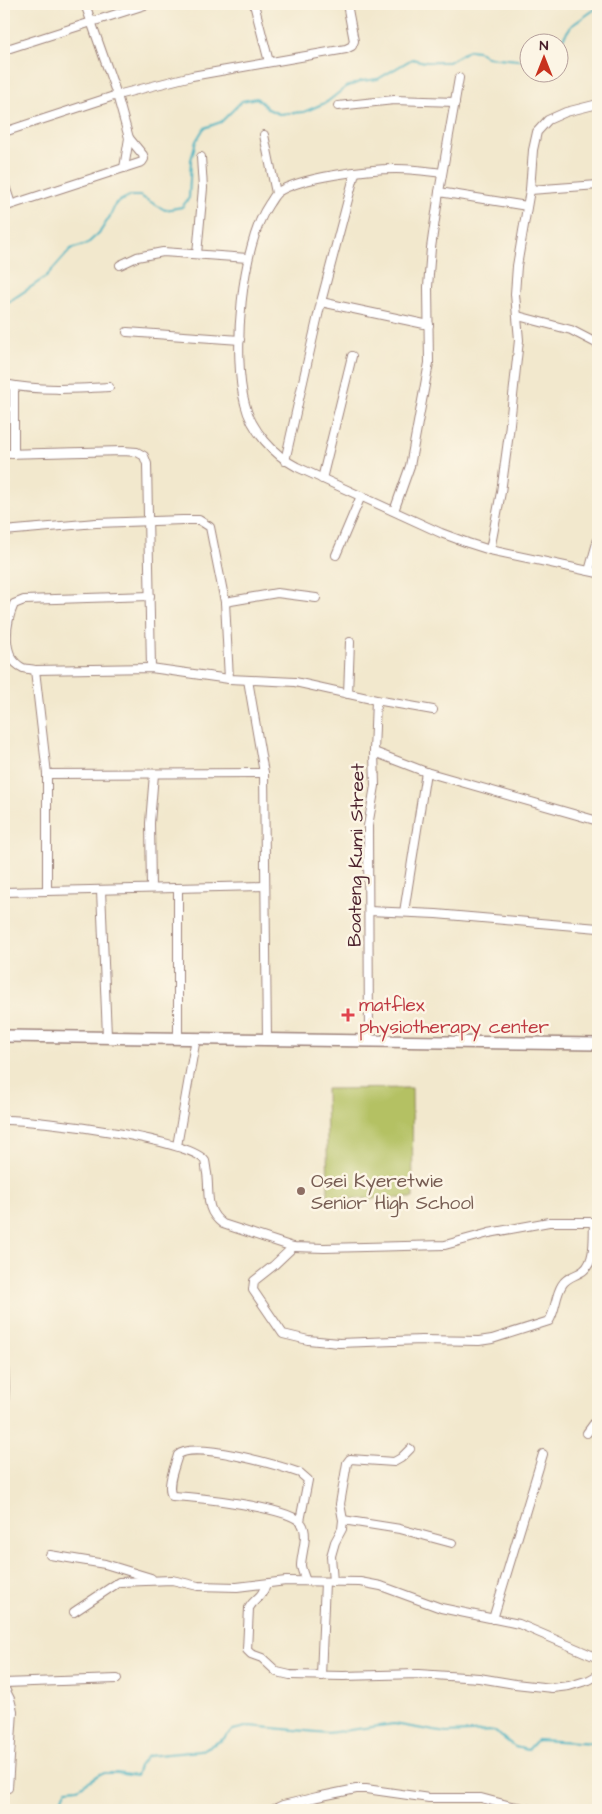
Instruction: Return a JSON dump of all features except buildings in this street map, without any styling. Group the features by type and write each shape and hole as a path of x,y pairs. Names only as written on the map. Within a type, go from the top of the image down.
{"street":[{"path":"84,4 118,95 129,138 124,168"},
{"path":"4,50 148,4"},
{"path":"254,4 269,62"},
{"path":"4,132 118,95 192,76 346,49 352,46 354,41 346,4"},
{"path":"394,511 410,466 429,363 428,287 431,248 438,192 459,78"},
{"path":"338,106 394,100 455,102"},
{"path":"490,550 502,492 509,433 519,340 515,294 517,266 530,190 533,150 537,132 548,120 566,112 598,104"},
{"path":"264,135 276,193"},
{"path":"4,182 7,205 142,162 144,159 143,155 129,138"},
{"path":"197,254 203,188 201,157"},
{"path":"442,173 398,169 355,173 297,182 276,193 262,215 248,258 242,300 240,340 240,376 245,406 254,426 285,461 441,534 490,550 598,573"},
{"path":"285,461 321,302 355,173"},
{"path":"530,190 598,185"},
{"path":"438,192 527,206"},
{"path":"120,266 137,257 163,252 248,258"},
{"path":"321,302 429,325"},
{"path":"518,316 571,330 598,344"},
{"path":"127,332 240,340"},
{"path":"322,478 352,356"},
{"path":"4,384 61,389 108,387"},
{"path":"14,386 14,454"},
{"path":"4,454 81,450 137,452 144,456 147,464 149,521 151,668"},
{"path":"336,555 360,496"},
{"path":"4,531 149,521 199,520 210,527 225,602 230,679"},
{"path":"589,571 598,539"},
{"path":"225,602 276,593 316,598"},
{"path":"150,596 24,600 14,604 8,616 5,640 11,658 23,668 35,670 151,668 230,679 269,679 295,682 376,700 433,710"},
{"path":"348,694 350,642"},
{"path":"35,670 47,774 47,890"},
{"path":"248,680 264,773 267,1039"},
{"name":"Boateng Kumi Street","path":"369,1042 368,826 375,786 376,700"},
{"path":"374,752 426,772 598,821"},
{"path":"404,912 404,901 426,772"},
{"path":"47,774 264,773"},
{"path":"151,888 150,823 154,774"},
{"path":"4,892 265,886"},
{"path":"178,888 178,1037"},
{"path":"101,890 107,1036"},
{"path":"368,911 404,912 598,928"},
{"path":"4,1036 598,1044"},
{"path":"177,1146 196,1038"},
{"path":"4,1120 98,1130 177,1146 197,1154 205,1162 210,1210 215,1218 224,1224 293,1247 445,1245 517,1227 549,1222 596,1222 591,1261 584,1270 566,1279 561,1286 553,1314 548,1321 492,1339 479,1341 422,1340 339,1343 308,1340 283,1334 252,1286 254,1281 293,1247"},
{"path":"4,1367 4,1402"},
{"path":"587,1433 598,1418"},
{"path":"321,1676 331,1556 335,1542 342,1529 343,1520 340,1504 347,1463 350,1459 394,1462 410,1449"},
{"path":"300,1521 308,1480 300,1473 226,1453 186,1450 178,1455 170,1492 172,1496 192,1497 272,1510 294,1516 300,1521 304,1525 301,1567 306,1581"},
{"path":"493,1620 543,1454"},
{"path":"343,1520 400,1529 452,1543"},
{"path":"50,1555 104,1564 156,1580"},
{"path":"74,1612 119,1582 172,1580 198,1586 237,1587 306,1581 360,1582 381,1586 440,1608 520,1624 598,1658"},
{"path":"266,1584 263,1594 249,1608 247,1650 249,1653 262,1658 271,1668 281,1674 321,1676 418,1674 479,1678 552,1688 569,1686 598,1675"},
{"path":"4,1683 117,1679"},
{"path":"4,1687 13,1711 8,1788"},
{"path":"272,1810 283,1805 361,1789 429,1798 481,1798 511,1808 535,1810"}],"green space":[{"path":"412,1088 413,1198 328,1199 326,1089"}],"waterway":[{"path":"567,32 571,26 598,7"},
{"path":"4,305 46,277 71,249 87,244 100,232 116,203 130,196 140,196 165,210 182,207 189,198 191,160 196,141 204,128 221,122 242,101 257,98 268,109 279,114 304,112 327,102 346,87 362,81 378,79 412,59 425,62 449,62 469,50 478,51 487,57 520,60"},
{"path":"46,1810 57,1807 67,1789 78,1788 102,1773 136,1776 139,1766 147,1756 200,1751 222,1740 233,1730 250,1726 328,1733 394,1724 446,1733 494,1731 515,1747 528,1750 537,1740 598,1743"}],"place":[{"name":"matflex physiotherapy center","path":"348,1015"},
{"name":"Osei Kyeretwie Senior High School","path":"301,1191"}]}
